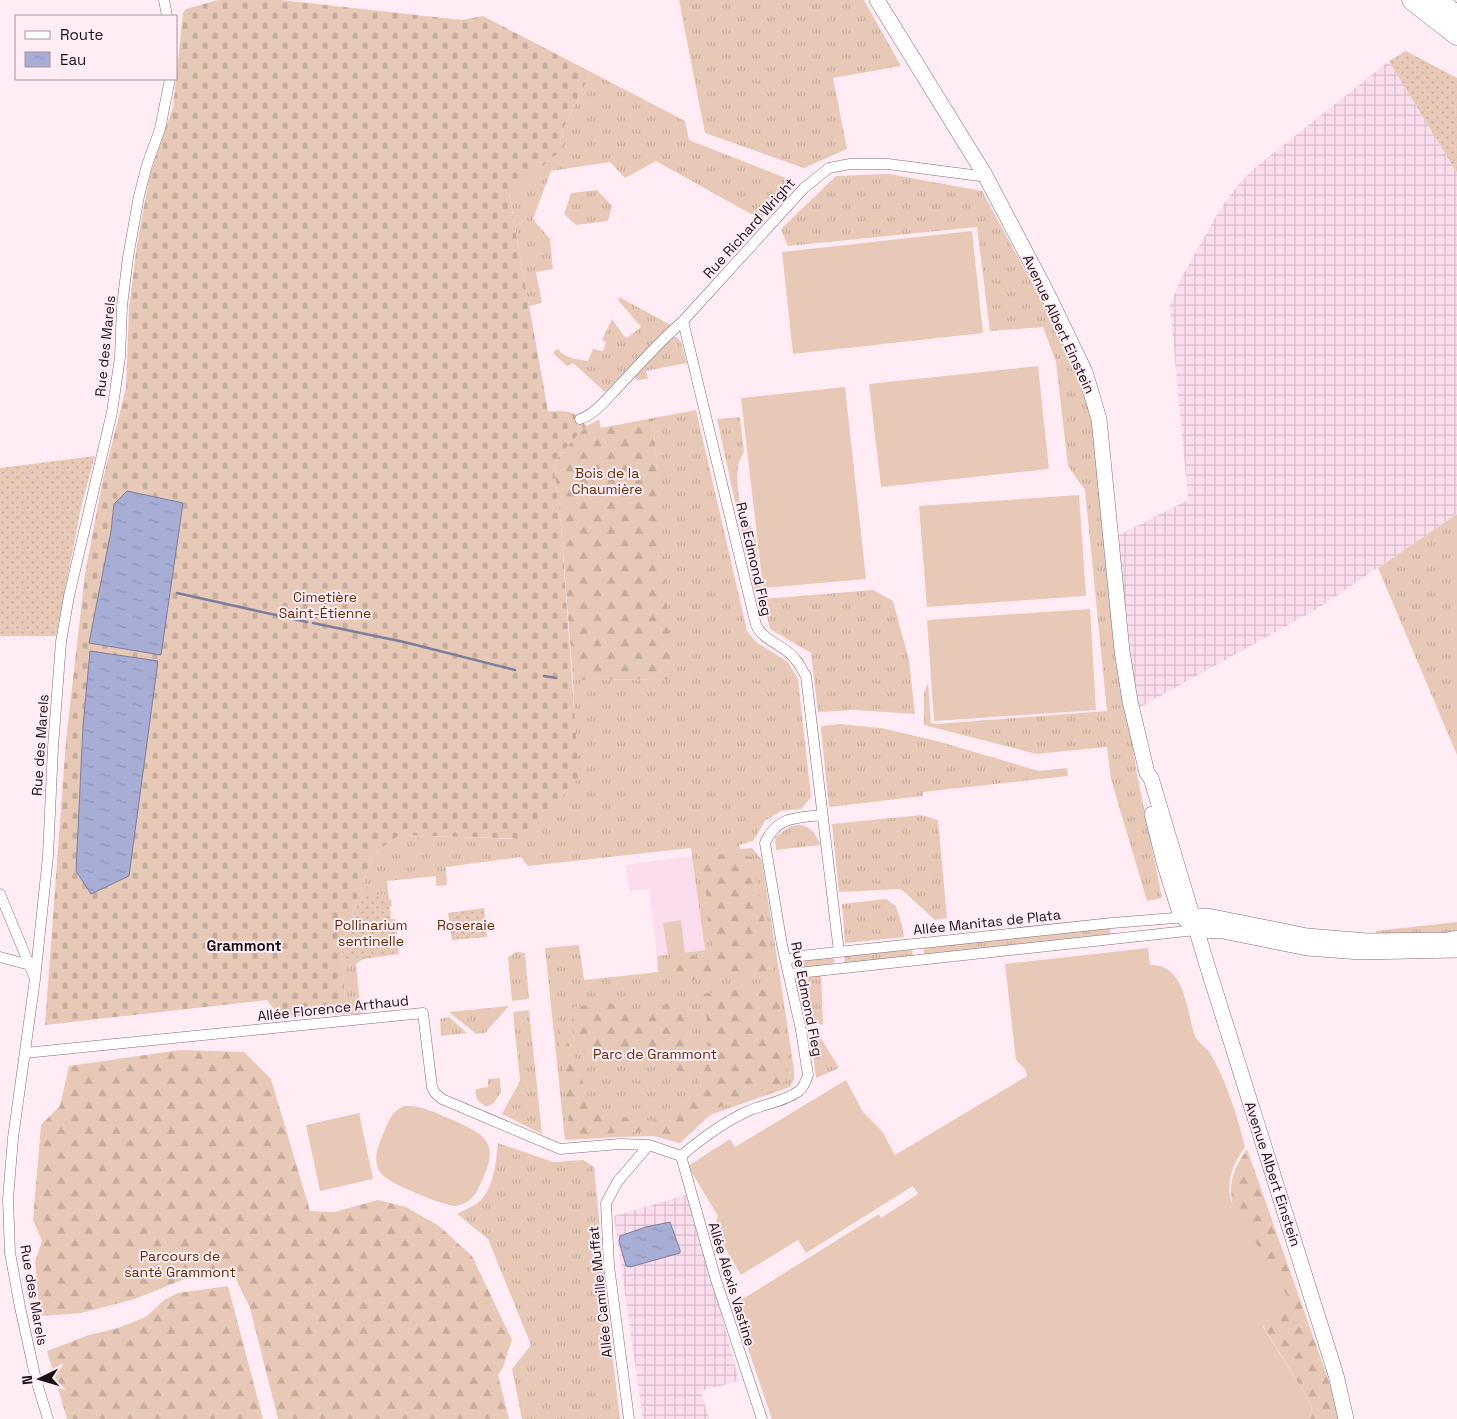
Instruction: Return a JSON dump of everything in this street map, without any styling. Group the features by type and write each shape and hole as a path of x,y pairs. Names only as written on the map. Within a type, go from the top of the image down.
{"highway":[{"path":"1412,0 1457,36"},
{"path":"1437,0 1457,16"}],"main road":[{"name":"Avenue Albert Einstein","path":"877,0 985,175 1048,295 1085,372 1099,419 1124,666 1147,773 1144,782 1172,889 1190,921 1204,954 1336,1375 1346,1419"},
{"path":"1190,921 1208,916 1364,946 1457,950"},
{"path":"1190,921 1224,931 1307,948 1364,946 1457,938"},
{"path":"1204,954 1213,937 1224,931"}],"street":[{"path":"164,0 167,15"},
{"name":"Rue des Marels","path":"48,1419 36,1380 10,1253 8,1199 13,1138 48,856 53,747 61,642 69,596 112,412 120,357 122,306 127,264 139,196 160,129 170,80"},
{"name":"Rue Richard Wright","path":"580,419 585,418 596,409 683,321 804,188 829,168 850,164 888,164 980,176 985,175"},
{"name":"Rue Edmond Fleg","path":"683,321 756,625 759,631 775,645 795,657 806,676 839,952"},
{"name":"Rue Edmond Fleg","path":"681,1156 710,1134 748,1112 799,1092 806,1082 808,1075 801,1030 782,945 765,843 770,832 785,820 822,815"},
{"path":"0,894 30,965 34,980"},
{"path":"790,974 1190,921"},
{"name":"Allée Manitas de Plata","path":"786,960 800,956 1112,923 1190,921"},
{"path":"0,957 30,965"},
{"name":"Allée Florence Arthaud","path":"24,1053 423,1013 432,1087 442,1100 560,1149 620,1144 649,1146 681,1156"},
{"name":"Allée Camille Muffat","path":"629,1419 609,1266 606,1203 618,1181 649,1146"},
{"name":"Allée Alexis Vastine","path":"681,1156 716,1280 762,1419"}],"shaded area":[{"path":"1389,61 1457,173 1457,514 1317,609 1137,709 1117,536 1188,500 1170,306 1180,280 1219,211 1252,170"},
{"path":"693,856 705,950 657,956 649,889 629,891 625,865"},
{"path":"686,1195 717,1297 739,1381 701,1391 709,1419 643,1419 614,1216"}],"green space":[{"name":"Cimetière Saint-Étienne","path":"218,0 281,0 462,20 483,16 591,72 562,131 564,148 509,194 548,411 569,412 577,416 586,426 558,457 554,470 561,526 579,777 526,839 400,835 373,854 341,947 346,1014 280,1017 267,1000 45,1025 66,741 85,574 103,479 126,388 129,308 137,244 150,174 173,107 176,80 178,80 183,13 186,9"},
{"path":"679,0 864,0 901,66 833,78 847,149 804,168 705,133"},
{"path":"1406,51 1457,78 1457,173 1389,61"},
{"path":"591,72 685,121 689,140 796,182 760,219 656,161 625,178 610,162 551,171 533,219 550,239 553,269 536,272 542,303 529,306 509,193 564,148 562,131"},
{"path":"889,174 982,191 1033,285 1046,301 1079,373 1096,430 1130,730 1162,898 1147,901 1111,779 1107,747 1036,754 924,725 924,693 928,683 931,723 937,724 1107,711 1085,490 1068,466 1056,362 1043,327 990,331 977,227 788,246 781,229 836,176"},
{"path":"597,190 612,206 608,221 576,225 564,214 571,193"},
{"path":"972,231 983,333 793,354 782,252"},
{"path":"619,297 671,325 605,392 573,363 567,366 554,354 554,351 559,349 560,352 570,357 588,361 593,349 603,351 606,342 602,340 612,319 627,338 641,327 618,300"},
{"path":"671,337 677,337 681,342 687,363 646,371 648,379 637,380 634,376"},
{"path":"1038,366 1049,469 881,487 869,384"},
{"path":"845,387 866,579 763,588 741,398"},
{"name":"Parc de Grammont","path":"696,410 747,631 756,642 788,662 798,679 811,797 801,809 781,811 765,821 753,841 739,845 740,849 752,848 762,860 794,1079 790,1087 710,1115 680,1143 653,1136 565,1140 545,948 579,945 584,980 658,972 657,956 705,950 691,848 528,866 521,857 446,867 447,885 436,886 436,876 387,881 389,899 391,899 392,906 390,906 391,919 395,919 399,954 363,959 356,964 361,1014 346,1014 341,947 373,854 400,835 515,839 574,714 573,680 671,679 653,418"},
{"path":"740,417 744,452 739,462 738,490 740,506 755,533 761,588 754,589 717,419"},
{"name":"Bois de la Chaumière","path":"653,418 672,679 573,680 561,526 554,470 558,457 586,426 599,420 601,428"},
{"path":"95,456 82,503 56,636 0,636 0,468"},
{"path":"1079,495 1086,596 927,607 919,506"},
{"path":"1457,514 1457,755 1378,568"},
{"path":"873,590 893,601 909,660 915,714 855,710 818,712 811,653 770,629 763,599"},
{"path":"1090,609 1096,710 934,721 927,620"},
{"path":"839,724 881,728 937,741 1039,771 1067,768 1068,776 923,792 923,796 829,807 821,729 822,726"},
{"path":"921,815 938,820 947,918 935,920 901,889 839,892 832,824"},
{"path":"800,825 810,829 821,845 776,850 775,837 791,826"},
{"path":"734,854 752,857 774,970 670,983 669,959 713,954 704,873 699,855"},
{"name":"Pollinarium sentinelle","path":"387,894 390,920 394,920 398,953 343,959 342,947 359,896"},
{"path":"886,899 896,906 904,937 845,943 842,904"},
{"name":"Roseraie","path":"484,908 487,937 452,940 448,913"},
{"path":"681,920 685,953 668,955 663,923"},
{"path":"1457,922 1457,931 1424,936 1376,935 1376,931"},
{"path":"1110,927 1111,936 924,955 924,947"},
{"path":"1148,948 1150,965 1162,967 1171,972 1178,980 1183,991 1195,1036 1210,1053 1222,1075 1231,1099 1245,1147 1231,1173 1229,1187 1232,1203 1292,1304 1262,1325 1312,1406 1310,1419 772,1419 733,1305 879,1214 881,1218 918,1194 913,1186 806,1253 798,1240 741,1275 714,1229 718,1216 688,1166 730,1139 735,1147 846,1080 863,1112 882,1131 895,1155 1027,1076 1025,1069 1016,1060 1005,964"},
{"path":"912,949 913,958 845,964 844,956"},
{"path":"516,952 525,953 529,999 512,1001 508,957"},
{"path":"832,957 835,961 832,965 802,969 798,965 800,961"},
{"path":"821,974 823,1025 806,1021 801,978"},
{"path":"779,984 788,1066 785,1082 707,1112 679,1137 653,1131 570,1135 556,1014 582,1076 585,1097 593,1106 608,1114 652,1122 671,1110 688,1095 701,1078 705,1068 709,1042 703,994"},
{"name":"Parc de Grammont","path":"683,1000 690,1059 683,1073 655,1061 629,1053 587,1055 579,1049 573,1029 572,1015 574,1007 608,1002 633,1014 655,1014 667,1003"},
{"path":"509,1006 485,1033 476,1034 449,1012"},
{"path":"529,1010 542,1134 502,1114 520,1081 513,1012"},
{"path":"449,1017 467,1033 441,1036 440,1019"},
{"path":"819,1035 839,1068 816,1078 811,1038"},
{"name":"Parcours de santé Grammont","path":"180,1050 244,1052 271,1079 310,1211 334,1212 378,1200 406,1207 439,1226 472,1256 512,1340 503,1367 498,1375 509,1419 278,1419 250,1308 234,1275 187,1278 135,1299 81,1313 40,1316 35,1262 42,1241 33,1220 41,1125 60,1106 69,1066"},
{"path":"500,1078 501,1092 493,1104 487,1106 479,1102 476,1098 476,1089 488,1087 488,1079"},
{"path":"404,1106 427,1109 437,1113 475,1131 488,1144 490,1153 484,1175 475,1194 468,1201 455,1206 441,1203 390,1181 380,1172 376,1161 379,1144 391,1116"},
{"path":"359,1113 373,1179 320,1191 306,1125"},
{"path":"498,1143 553,1162 583,1160 594,1167 620,1419 522,1419 512,1369 531,1345 488,1239 457,1214 481,1200 489,1188 494,1173"},
{"path":"1247,1149 1341,1419 1310,1419 1312,1406 1262,1324 1231,1194 1234,1174"},
{"path":"228,1286 263,1419 67,1419 47,1351 146,1317 164,1300 178,1293"}],"water":[{"path":"127,491 183,503 161,655 89,643 111,531 114,504"},
{"path":"90,651 158,661 129,876 91,894 76,871 83,726"},
{"path":"670,1222 680,1253 630,1267 626,1266 619,1241 620,1236 646,1227"}],"waterway":[{"path":"177,593 307,622"},
{"path":"313,623 404,642 515,670"},
{"path":"544,676 556,678"}],"district":[{"name":"Grammont","path":"244,946"}]}
